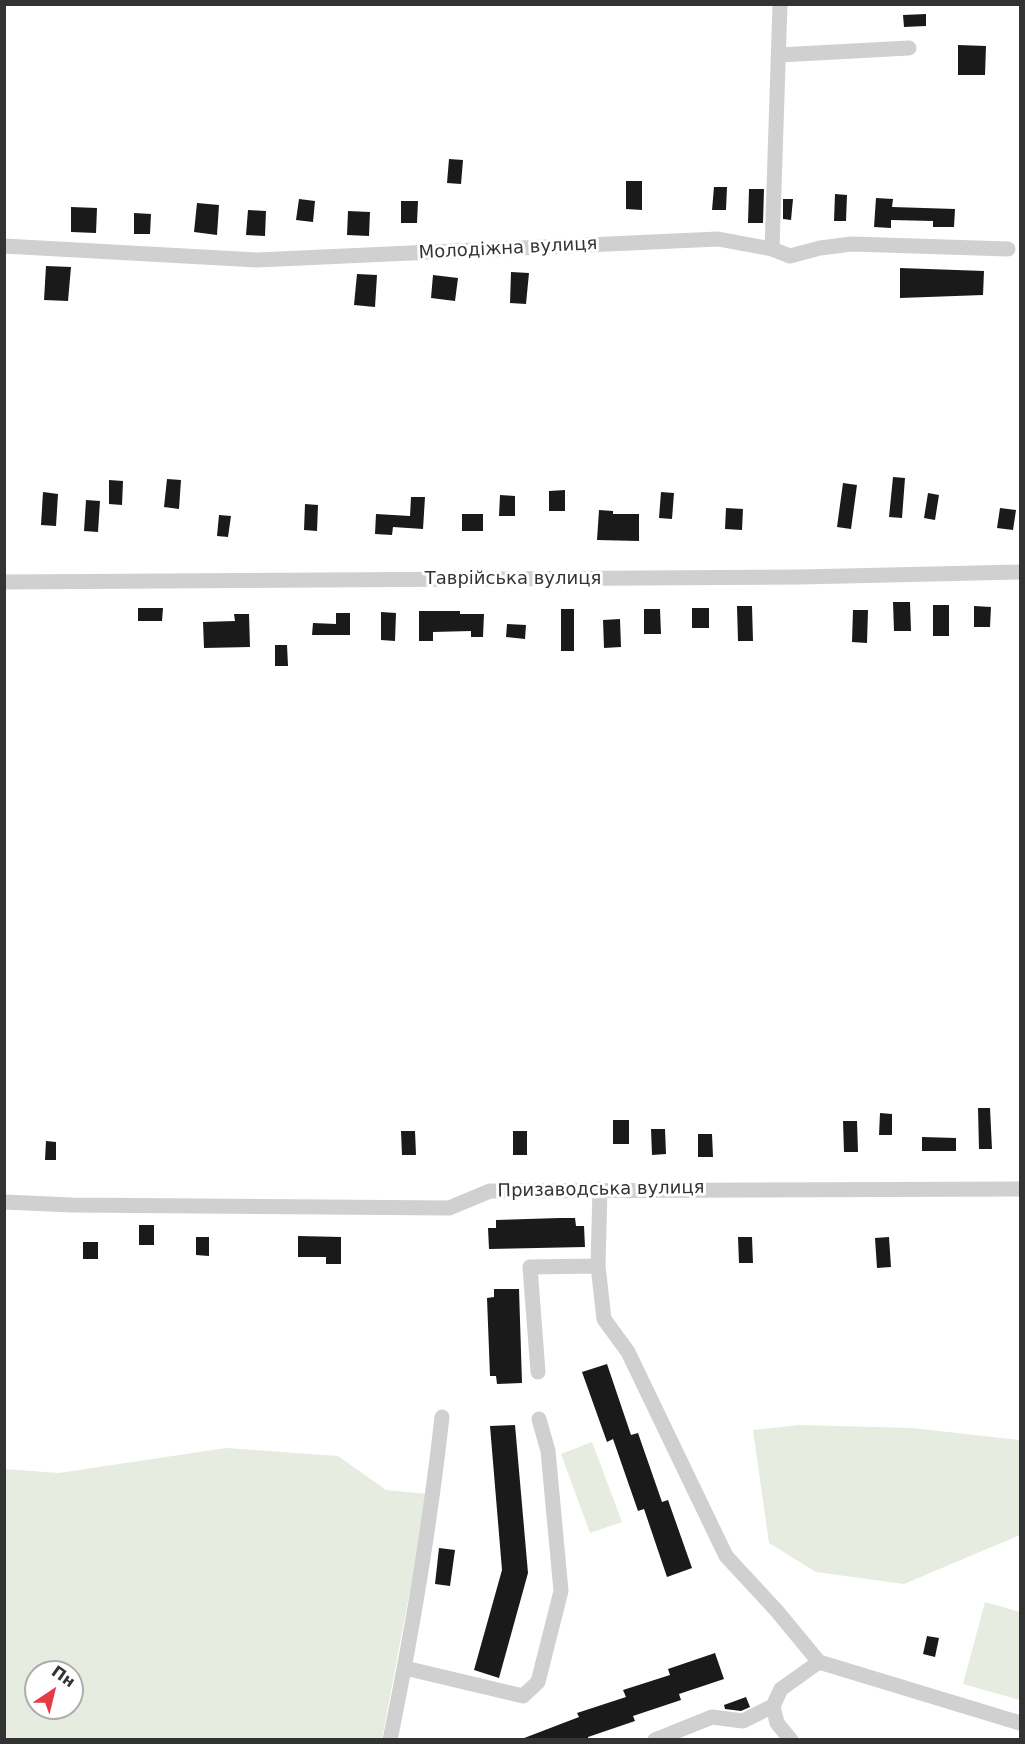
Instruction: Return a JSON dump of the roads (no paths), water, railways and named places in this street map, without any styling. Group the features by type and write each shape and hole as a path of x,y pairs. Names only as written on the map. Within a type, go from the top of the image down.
{"street":[{"path":"772,249 780,4"},
{"path":"779,55 909,48"},
{"name":"Молодіжна вулиця","path":"4,246 257,260 718,239 772,249 790,256 852,244 1008,249"},
{"name":"Таврійська вулиця","path":"4,582 801,577 1020,572"},
{"path":"600,1189 598,1266 604,1319 628,1352 726,1556 776,1610 819,1662 1020,1723"},
{"name":"Призаводська вулиця","path":"4,1202 72,1205 449,1208 490,1191 1020,1189"},
{"path":"538,1372 530,1267 598,1266"},
{"path":"390,1740 405,1668 435,1481 442,1417"},
{"path":"405,1668 523,1696 538,1682 561,1591 548,1451 539,1419"},
{"path":"655,1740 712,1716 743,1721 773,1706 781,1689 819,1662"},
{"path":"773,1706 777,1723 790,1740"}]}
